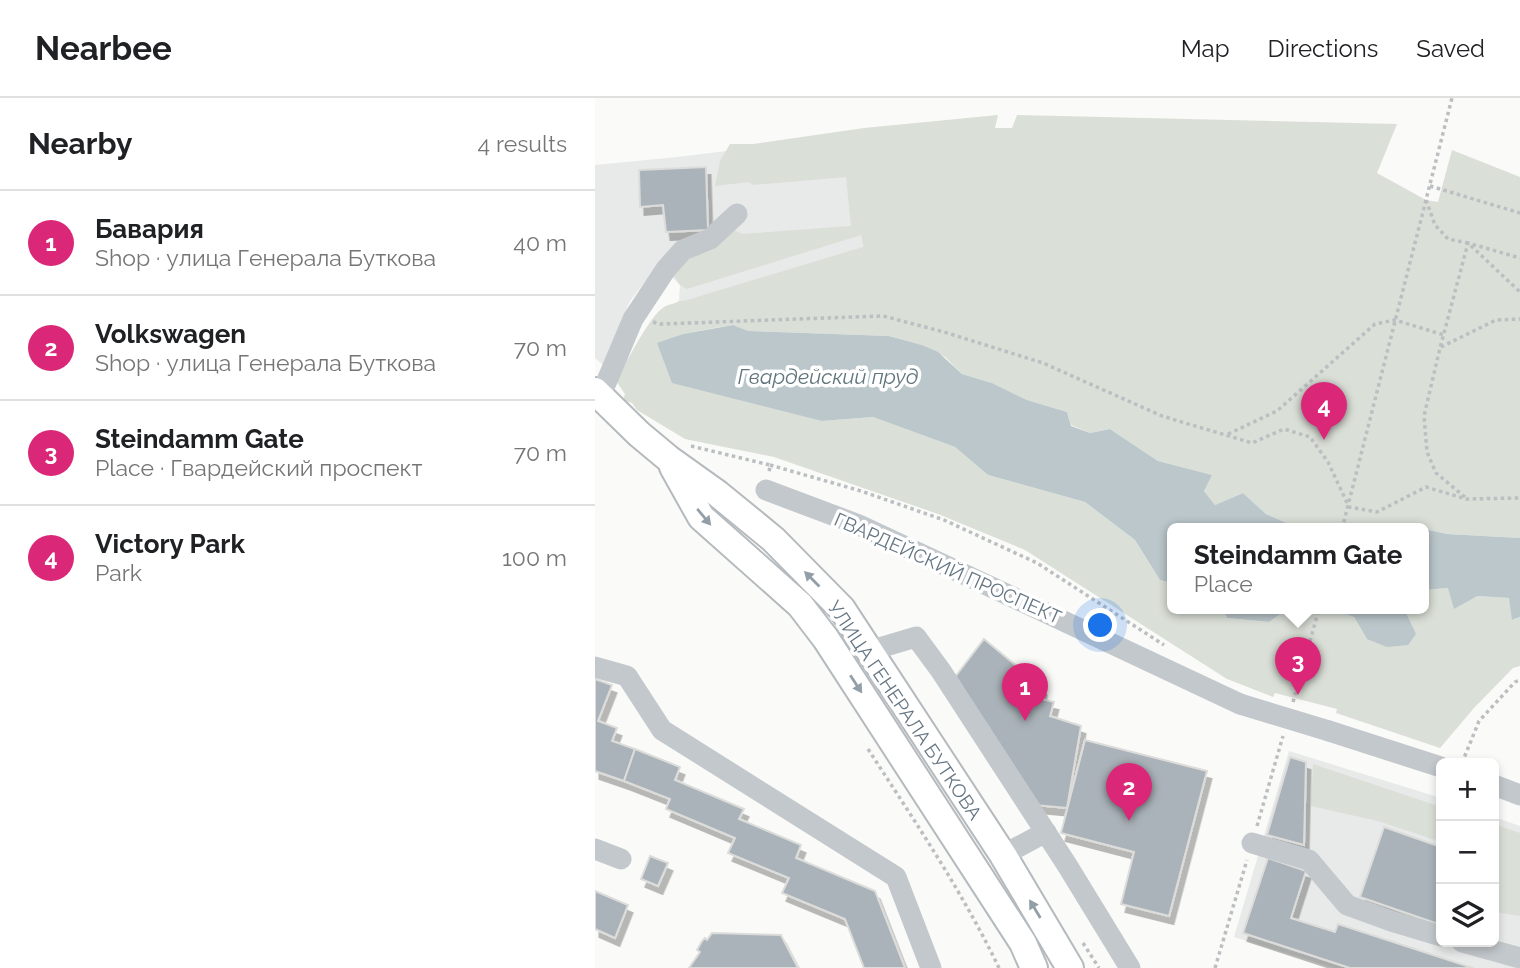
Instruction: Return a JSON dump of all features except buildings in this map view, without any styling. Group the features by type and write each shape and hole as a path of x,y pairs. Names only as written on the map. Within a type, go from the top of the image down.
{"main road":[{"path":"597,393 669,459"},
{"name":"УЛИЦА ГЕНЕРАЛА БУТКОВА","path":"669,459 773,539 842,609 1003,855 1070,968"},
{"name":"УЛИЦА ГЕНЕРАЛА БУТКОВА","path":"669,459 701,517 800,606 826,639 1023,943 1034,968"}],"street":[{"path":"597,393 606,383 633,319 666,269 683,250 711,239 737,214"},
{"name":"ГВАРДЕЙСКИЙ ПРОСПЕКТ","path":"766,490 859,525 1240,704 1436,765"},
{"path":"869,651 916,637 1046,832 1130,968"},
{"path":"595,667 627,676 662,730 896,877 930,968"},
{"path":"1499,787 1520,795"},
{"path":"1003,855 1046,832"},
{"path":"1252,843 1309,860 1347,905 1436,934"},
{"path":"595,849 621,859"},
{"path":"1480,947 1520,958"}],"path":[{"path":"1344,523 1453,98"},
{"path":"1430,186 1520,213"},
{"path":"1426,200 1436,225 1448,239 1520,258"},
{"path":"1468,243 1520,292"},
{"path":"1466,499 1436,473 1427,452 1424,416 1468,243"},
{"path":"633,319 660,324 883,316 944,332 1043,363 1162,416 1252,443 1284,429 1310,437 1328,462 1349,507"},
{"path":"1440,348 1496,320 1520,319"},
{"path":"1226,435 1277,411 1375,324 1395,320 1444,335"},
{"path":"771,465 861,491 956,525 1037,563 1173,650"},
{"path":"1349,507 1377,512 1426,487 1466,499 1520,498"},
{"path":"1292,707 1317,614"},
{"path":"1466,758 1479,721 1515,682 1520,680"},
{"path":"1215,968 1285,732"},
{"path":"862,739 937,856 999,968"}],"shaded area":[{"path":"998,115 995,128 1012,128 1017,115 1397,124 1377,173 1426,200 1438,202 1452,150 1520,177 1520,538 1447,534 1429,530 1429,523 1287,523 1266,514 1243,493 1215,505 1204,491 1211,475 1158,461 1110,429 1090,433 1071,425 1067,412 1027,400 992,383 962,374 945,357 922,345 889,336 747,331 733,325 683,334 657,344 822,421 873,417 955,447 988,475 1085,502 1135,540 1160,580 1167,582 1167,614 1225,614 1227,618 1269,622 1281,614 1345,614 1354,617 1367,639 1404,614 1429,614 1429,590 1448,588 1477,596 1510,598 1513,620 1520,617 1520,666 1513,668 1440,748 1336,713 1337,709 1275,693 1273,697 1227,679 1025,550 938,514 774,457 685,439 637,410 632,403 623,400 625,394 616,381 645,330 664,307 863,247 861,235 687,289 680,285 673,274 698,250 731,229 743,234 851,226 846,177 715,186 720,161 730,144 753,144 864,128"},
{"path":"852,136 866,285 679,301 680,285 659,264 630,301 603,365 595,358 595,165"},
{"path":"1289,751 1436,796 1436,947 1499,947 1499,819 1520,826 1520,968 1334,968 1234,937"},
{"path":"1313,764 1436,805 1436,840 1378,821 1311,806"},
{"path":"1499,826 1520,833 1520,916 1499,913"}],"water":[{"name":"Гвардейский пруд","path":"733,325 748,331 889,336 922,345 938,352 962,374 992,383 1027,400 1067,412 1071,426 1090,433 1110,429 1158,461 1212,475 1204,491 1215,505 1243,493 1266,514 1287,523 1167,523 1167,582 1160,580 1135,540 1085,502 988,475 955,447 873,417 822,421 672,383 657,343 683,334"},
{"path":"1429,530 1447,534 1520,538 1520,617 1512,620 1509,598 1477,596 1454,609 1448,588 1429,590"},
{"path":"1225,614 1281,614 1269,622 1227,618"},
{"path":"1345,614 1406,614 1416,634 1408,645 1387,647 1367,639 1354,617"}],"place":[{"name":"Victory Park","path":"1324,440"},
{"name":"Steindamm Gate","path":"1298,695"},
{"name":"Бавария","path":"1025,721"},
{"name":"Volkswagen","path":"1129,821"}]}
